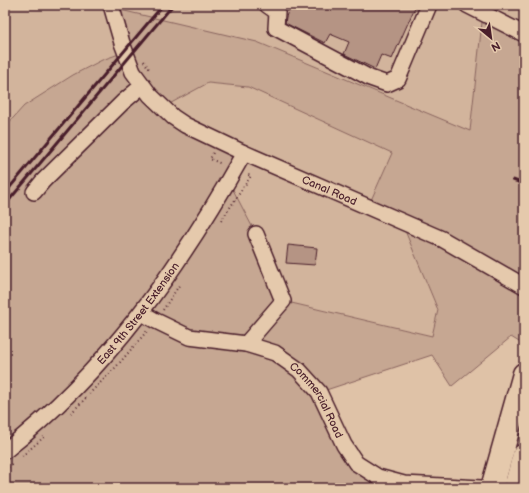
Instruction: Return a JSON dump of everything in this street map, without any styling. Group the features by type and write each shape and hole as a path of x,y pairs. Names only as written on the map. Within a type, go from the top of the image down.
{"highway":[{"path":"492,488 524,374"},
{"path":"515,488 524,454"}],"street":[{"name":"Canal Road","path":"111,5 116,27 136,60 133,72 142,86 162,108 185,125 244,153 442,239 524,286"},
{"path":"267,5 277,12 276,28 370,78 387,84 398,79 429,5"},
{"path":"467,5 524,34"},
{"path":"34,192 118,107 142,86"},
{"name":"East 9th Street Extension","path":"5,451 48,415 82,382 142,312 178,262 244,153"},
{"path":"246,344 283,302 256,234"},
{"name":"Commercial Road","path":"142,312 156,321 189,337 246,344 275,354 299,370 319,392 344,445 356,463 378,477 404,484 481,488"}],"path":[{"path":"136,60 153,75"}],"shaded area":[{"path":"5,5 524,5 524,34 483,13 470,131 257,42 122,53 102,60 73,75 24,106 5,127"},
{"path":"112,8 257,42 470,131 483,13 524,34 524,345 511,337 452,386 432,355 320,392 344,445 395,488 204,488 175,486 169,488 5,488 5,127 24,106 73,75 102,60 122,53","holes":["208,83 248,87 392,153 368,207 401,221 438,310 432,336 283,301 256,234 228,180 244,153 162,108"]},
{"path":"208,83 248,87 392,153 368,207 401,221 438,310 432,336 283,301 256,234 228,180 162,108"}],"building":[{"path":"290,5 416,5 392,59 381,55 375,69 344,54 349,42 330,34 325,43 285,23"},
{"path":"288,245 317,248 315,265 286,263"}],"railway":[{"path":"5,193 163,5"},
{"path":"5,205 173,5"},
{"path":"513,180 524,184"}]}
